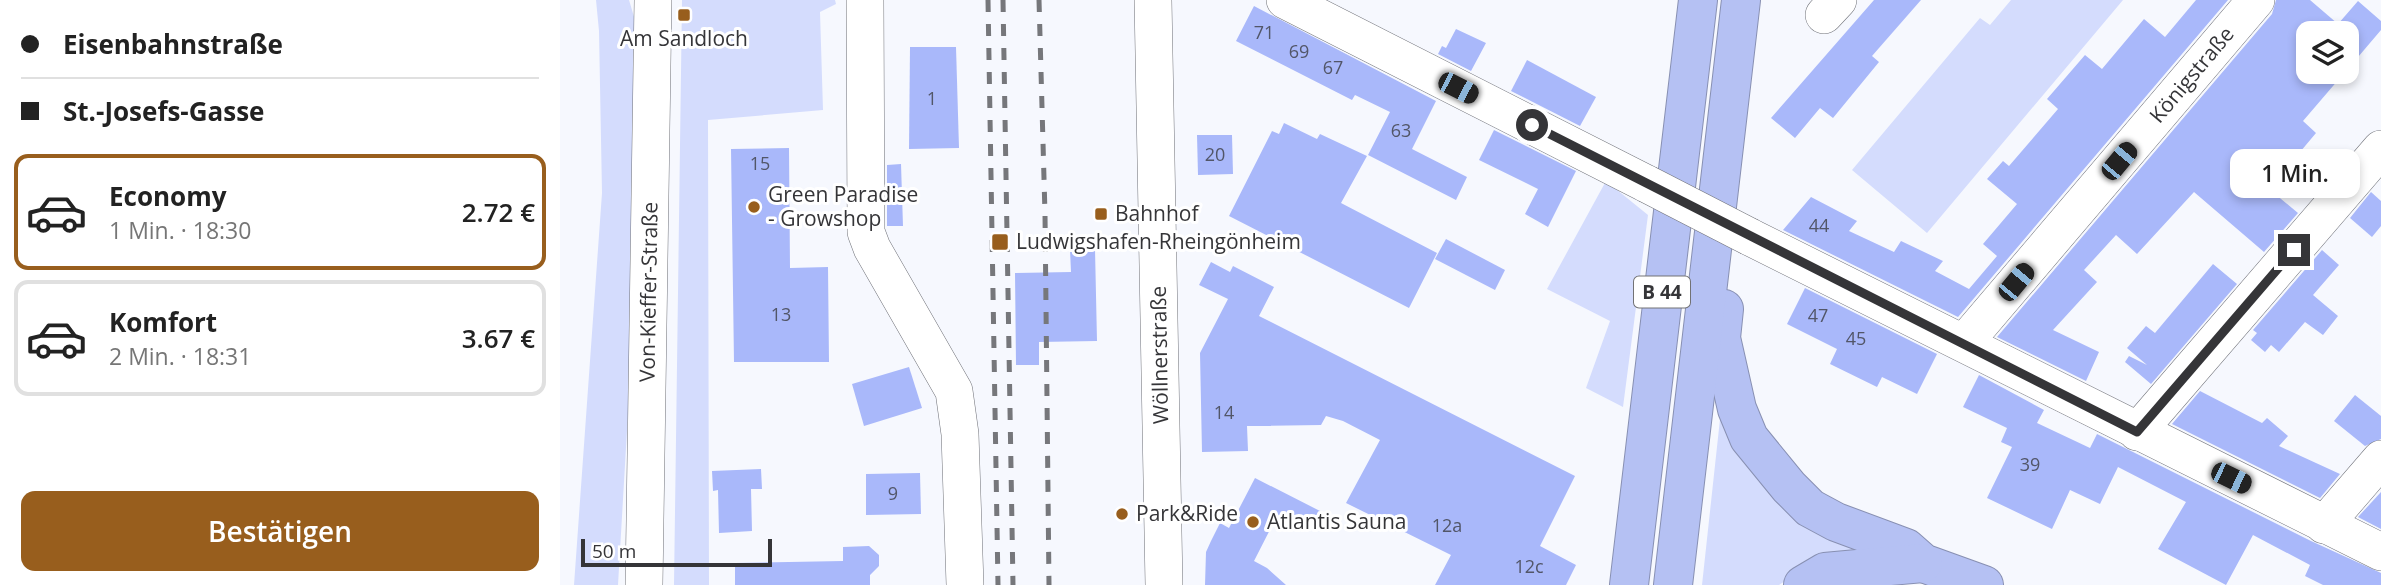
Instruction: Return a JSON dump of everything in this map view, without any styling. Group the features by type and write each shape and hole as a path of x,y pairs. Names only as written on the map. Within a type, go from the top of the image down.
{"highway":[{"name":"B 44","path":"1629,585 1698,0"},
{"name":"B 44","path":"1673,585 1741,0"},
{"path":"1717,193 1730,253 1721,338 1731,388 1749,438 1768,464 1811,508 1870,537 1906,548 1923,563 1984,585"},
{"path":"1803,585 1825,572 1923,563"}],"street":[{"name":"Von-Kieffer-Straße","path":"644,585 655,25 653,0"},
{"path":"865,0 866,232 872,248 954,391 960,434 965,585"},
{"name":"Wöllnerstraße","path":"1153,0 1164,585"},
{"path":"1284,0 2137,432 2381,552"},
{"name":"Königstraße","path":"1964,343 2256,0"},
{"path":"2137,432 2381,149"},
{"path":"2324,525 2381,459"}],"shaded area":[{"path":"596,0 629,0 635,20 631,362 618,585 574,585 602,193"},
{"path":"682,0 835,0 836,4 820,12 823,110 708,120 709,585 674,585"},
{"path":"2011,0 2123,0 1927,233 1852,170 1980,18 1990,25"},
{"path":"1606,181 1648,215 1623,407 1586,388 1610,321 1547,289"},
{"path":"1721,410 1874,550 1794,575 1779,585 1702,585"}],"building":[{"path":"1874,0 1921,0 1872,56 1879,62 1833,118 1820,108 1795,138 1771,118"},
{"path":"2196,0 2228,0 1958,317 1783,230 1811,197 1857,221 1849,231 1894,252 1901,241 1943,261 1935,271 1969,289 1997,256 1983,244 2017,204 1987,179 2003,161 2009,166 2058,109 2047,99 2085,55 2102,69 2144,19 2165,37"},
{"path":"2276,0 2310,0 2334,21 2296,21 2296,84 2335,84 2303,121 2316,133 2269,189 2298,213 2264,252 2194,192 2137,254 2116,235 2084,270 2097,282 2053,330 2099,352 2086,381 1997,337 2272,14"},
{"path":"2358,1 2381,21 2381,30 2359,56 2359,21 2341,21"},
{"path":"1254,6 1436,101 1412,149 1467,177 1456,200 1368,155 1390,112 1355,95 1352,100 1236,41"},
{"path":"1456,29 1486,43 1471,71 1438,54 1442,46 1446,48"},
{"path":"910,47 956,47 959,148 909,149"},
{"path":"1527,60 1596,97 1580,126 1511,91"},
{"path":"1284,123 1317,139 1320,134 1367,156 1341,203 1437,253 1409,308 1229,216 1272,131 1279,134"},
{"path":"1494,130 1576,171 1548,227 1525,214 1538,189 1479,160"},
{"path":"1197,135 1232,135 1233,174 1198,175"},
{"path":"789,148 790,268 828,267 829,362 734,362 731,149"},
{"path":"901,164 903,226 887,226 887,165"},
{"path":"2371,192 2381,201 2381,226 2372,237 2350,218"},
{"path":"1446,239 1505,270 1495,290 1435,259"},
{"path":"1095,249 1097,341 1039,342 1039,365 1016,365 1015,273 1071,272 1070,250"},
{"path":"2322,250 2339,265 2313,295 2338,316 2323,335 2305,322 2279,352 2271,345 2265,352 2251,340 2257,333 2253,330"},
{"path":"1211,262 1230,272 1233,266 1274,287 1259,316 1575,476 1540,546 1576,565 1566,585 1435,585 1451,555 1346,503 1380,440 1343,421 1326,416 1321,425 1247,426 1248,451 1202,452 1200,353 1228,299 1199,285"},
{"path":"2213,264 2237,284 2151,384 2125,362 2129,356 2147,365 2127,348 2146,326 2155,333"},
{"path":"1805,288 1937,354 1917,394 1882,377 1877,387 1830,364 1837,349 1787,324"},
{"path":"909,367 922,408 864,426 852,384"},
{"path":"1979,375 2044,410 2037,423 2090,448 2097,434 2381,573 2381,585 2323,585 2305,576 2310,565 2253,535 2226,585 2158,549 2186,502 2118,467 2100,504 2070,490 2052,529 1987,498 2012,447 2001,442 2007,428 1963,407"},
{"path":"2200,391 2262,423 2267,418 2288,436 2279,446 2340,474 2320,498 2172,424"},
{"path":"2355,395 2381,416 2381,439 2365,446 2334,421"},
{"path":"761,469 762,489 751,489 752,531 719,533 718,490 713,491 712,471"},
{"path":"920,473 921,514 866,515 866,474"},
{"path":"1255,478 1320,511 1309,532 1277,516 1254,561 1267,568 1286,585 1205,585 1206,552 1211,541 1220,523 1229,528"},
{"path":"2381,492 2381,529 2358,517"},
{"path":"869,546 879,555 879,566 870,575 870,585 735,585 735,563 843,561 843,547"}],"railway":[{"path":"988,0 998,585"},
{"path":"1003,0 1013,585"},
{"path":"1039,0 1045,214 1049,585"}],"place":[{"name":"Am Sandloch","path":"684,15"},
{"name":"Green Paradise - Growshop","path":"754,207"},
{"name":"Bahnhof","path":"1101,214"},
{"name":"Ludwigshafen-Rheingönheim","path":"1000,242"},
{"name":"Park&Ride","path":"1122,514"},
{"name":"Atlantis Sauna","path":"1253,522"}],"route":[{"path":"1532,125 2137,432 2294,250"}]}
